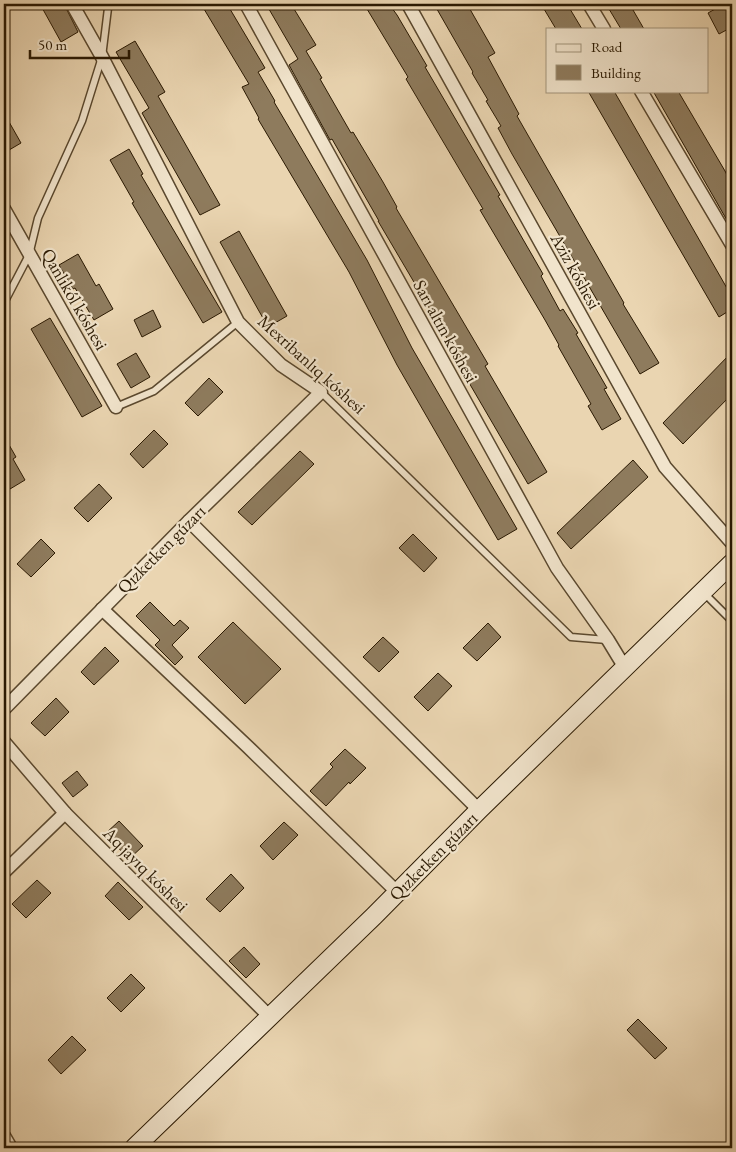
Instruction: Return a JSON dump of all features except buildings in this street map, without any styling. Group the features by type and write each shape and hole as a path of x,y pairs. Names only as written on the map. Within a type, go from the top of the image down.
{"street":[{"name":"Mexribanlıq kóshesi","path":"72,4 102,57 238,322 282,365 321,392"},
{"name":"Sarı altın kóshesi","path":"246,4 556,568 608,640 624,668"},
{"name":"Aziz kóshesi","path":"408,4 665,467 732,542"},
{"path":"589,4 603,28"},
{"path":"642,92 732,245"},
{"name":"Qanlıkól kóshesi","path":"4,209 116,407"},
{"name":"Qızketken gúzarı","path":"4,709 188,521 321,392"},
{"path":"188,521 478,810"},
{"name":"Qızketken gúzarı","path":"134,1148 398,892 478,810 732,563"},
{"path":"102,609 398,892"},
{"name":"Aq jayıq kóshesi","path":"4,742 65,813 270,1017"},
{"path":"4,872 65,813"},
{"path":"4,1136 11,1148"}],"lane":[{"path":"4,304 29,255 38,218 82,121 102,57 110,4"},
{"path":"116,407 154,391 238,322"},
{"name":"Mexribanlıq kóshesi","path":"321,392 571,638 608,640"},
{"path":"703,592 732,621"}]}
